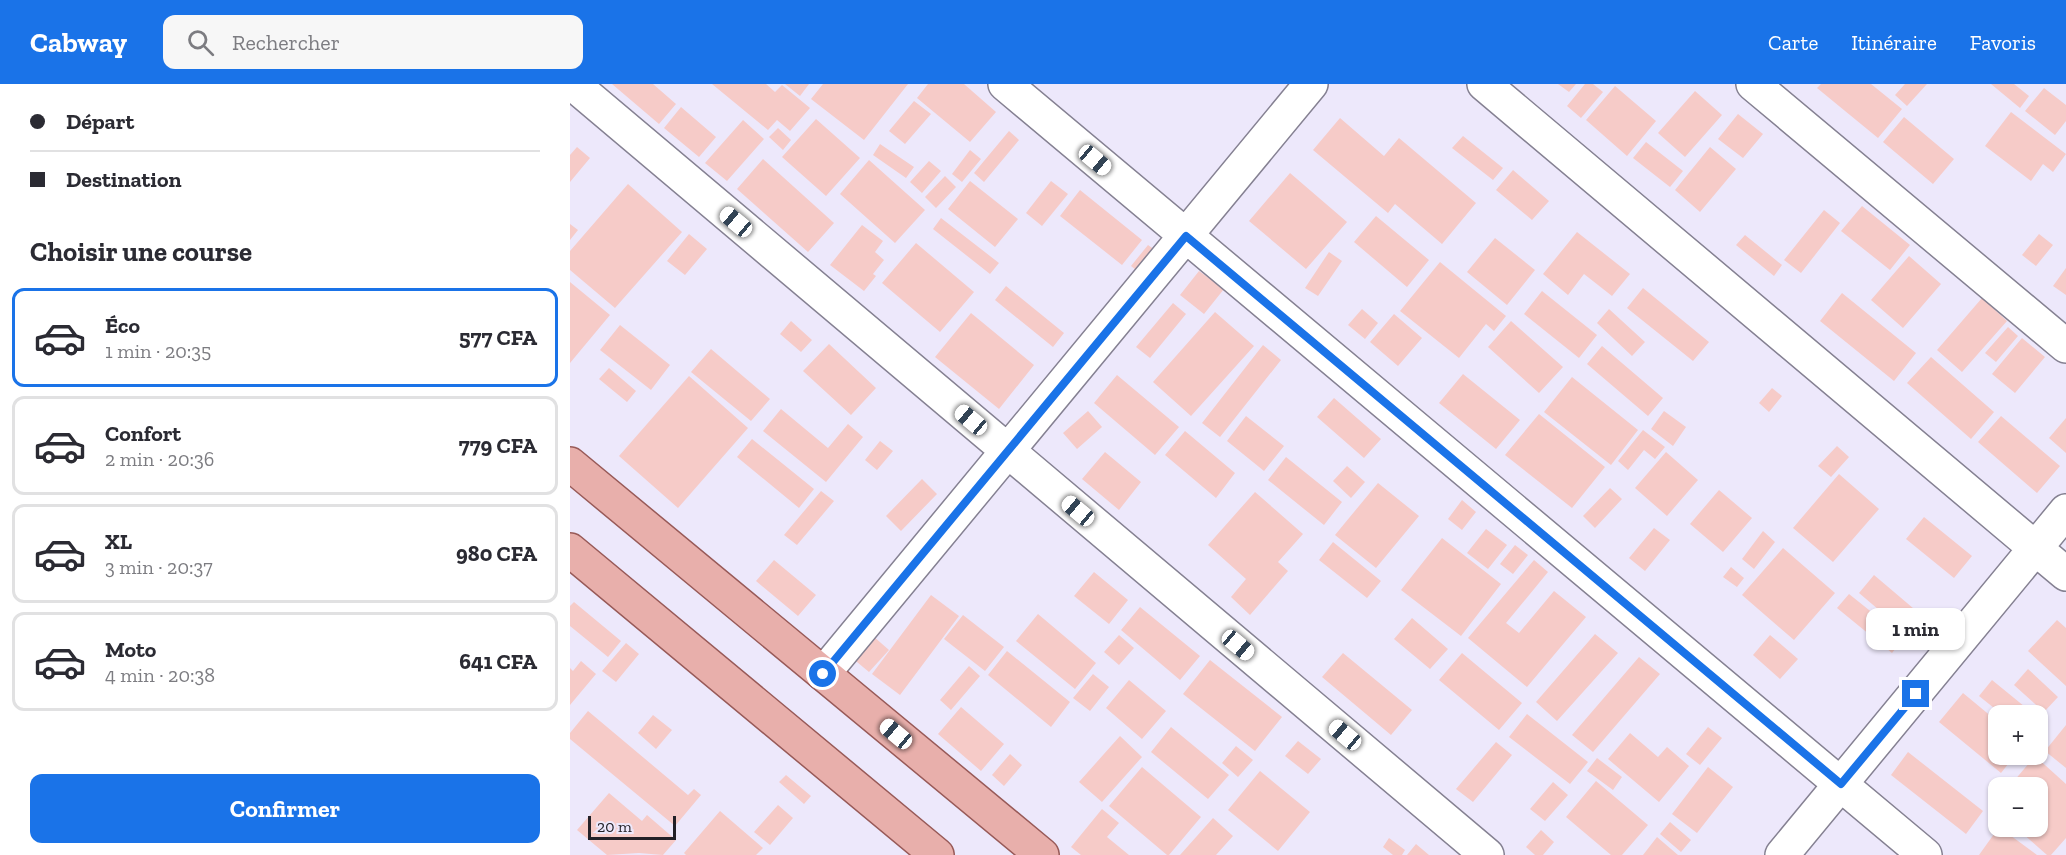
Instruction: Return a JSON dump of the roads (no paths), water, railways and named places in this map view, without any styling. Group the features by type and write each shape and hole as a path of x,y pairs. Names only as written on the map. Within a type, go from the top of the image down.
{"main road":[{"path":"570,464 1042,855"},
{"path":"570,550 937,855"}],"street":[{"path":"573,84 1486,855"},
{"path":"1005,84 1925,855"},
{"path":"823,674 1311,84"},
{"path":"1484,84 2066,574"},
{"path":"1753,84 2066,346"},
{"path":"1782,855 2066,511"}]}
